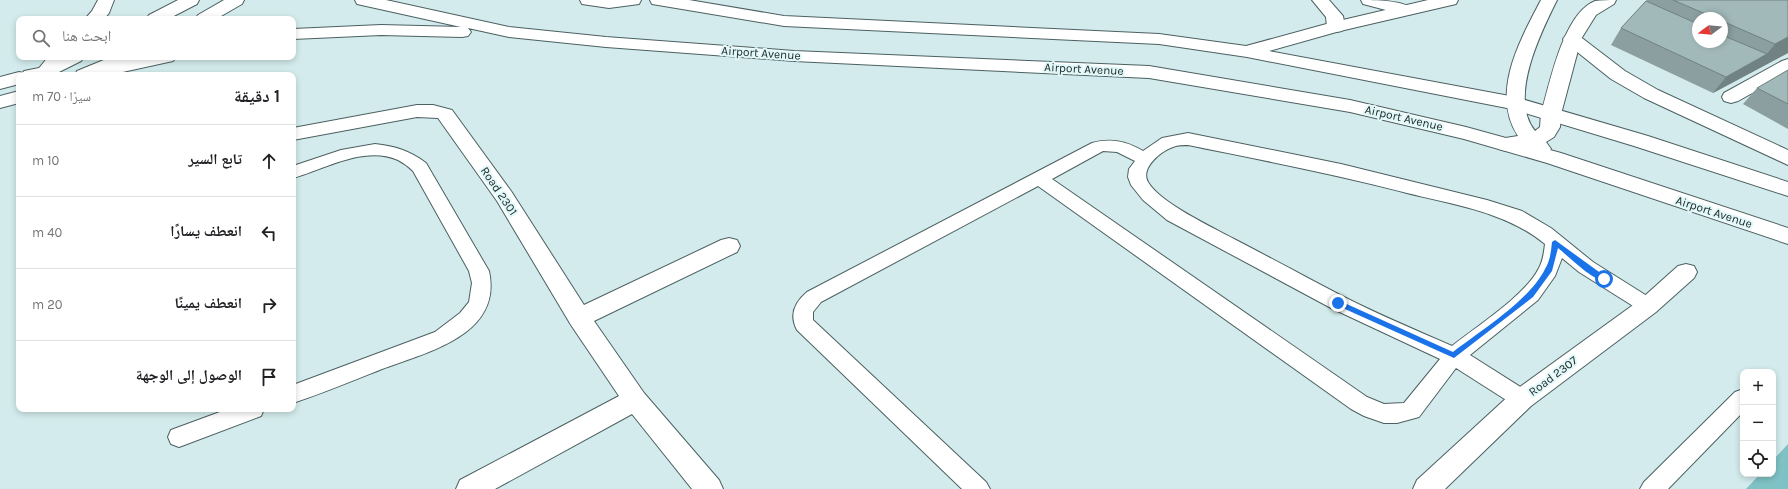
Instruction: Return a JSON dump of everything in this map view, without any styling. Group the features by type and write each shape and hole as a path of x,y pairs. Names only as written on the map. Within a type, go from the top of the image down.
{"main road":[{"path":"97,16 106,0"},
{"path":"160,16 191,0"},
{"path":"209,16 236,0"},
{"name":"Airport Avenue","path":"363,0 509,32 606,42 794,56 1149,72 1350,106 1466,133 1554,158 1788,236"},
{"path":"588,0 620,3 633,0"},
{"path":"658,0 784,21 1159,39 1247,52 1515,103 1642,140 1788,190"},
{"path":"1320,0 1334,16 1336,27"},
{"path":"1369,0 1405,10"},
{"path":"1247,52 1336,27 1450,0"},
{"path":"1549,0 1532,34 1519,73 1515,103 1518,119 1523,129 1532,140 1554,158"},
{"path":"1506,144 1532,140 1546,132 1550,126 1551,114 1572,39 1589,12 1608,0"},
{"path":"296,34 381,30 509,32"},
{"path":"1572,39 1618,75 1651,94 1788,158"},
{"path":"42,72 55,60"},
{"path":"44,72 69,60"},
{"path":"91,72 120,60"},
{"path":"96,72 153,60"},
{"path":"1731,97 1788,65"},
{"path":"0,83 16,79"},
{"path":"0,102 16,98"},
{"name":"Road 2301","path":"296,133 417,111 433,111 445,114 504,196 579,318 635,400 709,489"},
{"path":"579,318 729,246"},
{"name":"Road 2307","path":"1427,489 1522,399 1648,306 1686,272"},
{"path":"470,489 635,400"}],"lane":[{"path":"1522,399 1454,356 1338,303 1174,215 1149,196 1140,185 1137,177 1138,169 1154,150 1168,142 1188,140 1334,168 1487,206 1515,216 1530,224 1586,267 1648,306"},
{"path":"978,489 804,324 802,310 814,297 1104,145 1117,146 1145,159"},
{"path":"296,171 357,150 388,150 402,153 412,159 420,167 479,272 482,281 482,291 479,303 472,314 459,327 442,338 296,393"},
{"path":"1039,178 1368,409 1390,415 1402,414 1411,410 1454,356 1531,296 1548,271 1553,257 1555,242"},
{"path":"1652,489 1740,401"},
{"path":"179,437 245,412"}],"shaded area":[{"path":"1788,444 1788,489 1746,489 1757,477 1776,477 1776,457"}],"building":[{"path":"1673,0 1788,0 1788,37 1775,44 1728,24 1728,12 1701,12"},
{"path":"1646,1 1692,21 1692,48 1728,48 1728,38 1767,54 1726,77 1621,28"},
{"path":"1788,70 1788,104 1757,88"}],"route":[{"path":"1338,303 1454,356 1531,296 1548,271 1553,257 1555,242 1570,255 1604,279"}]}
